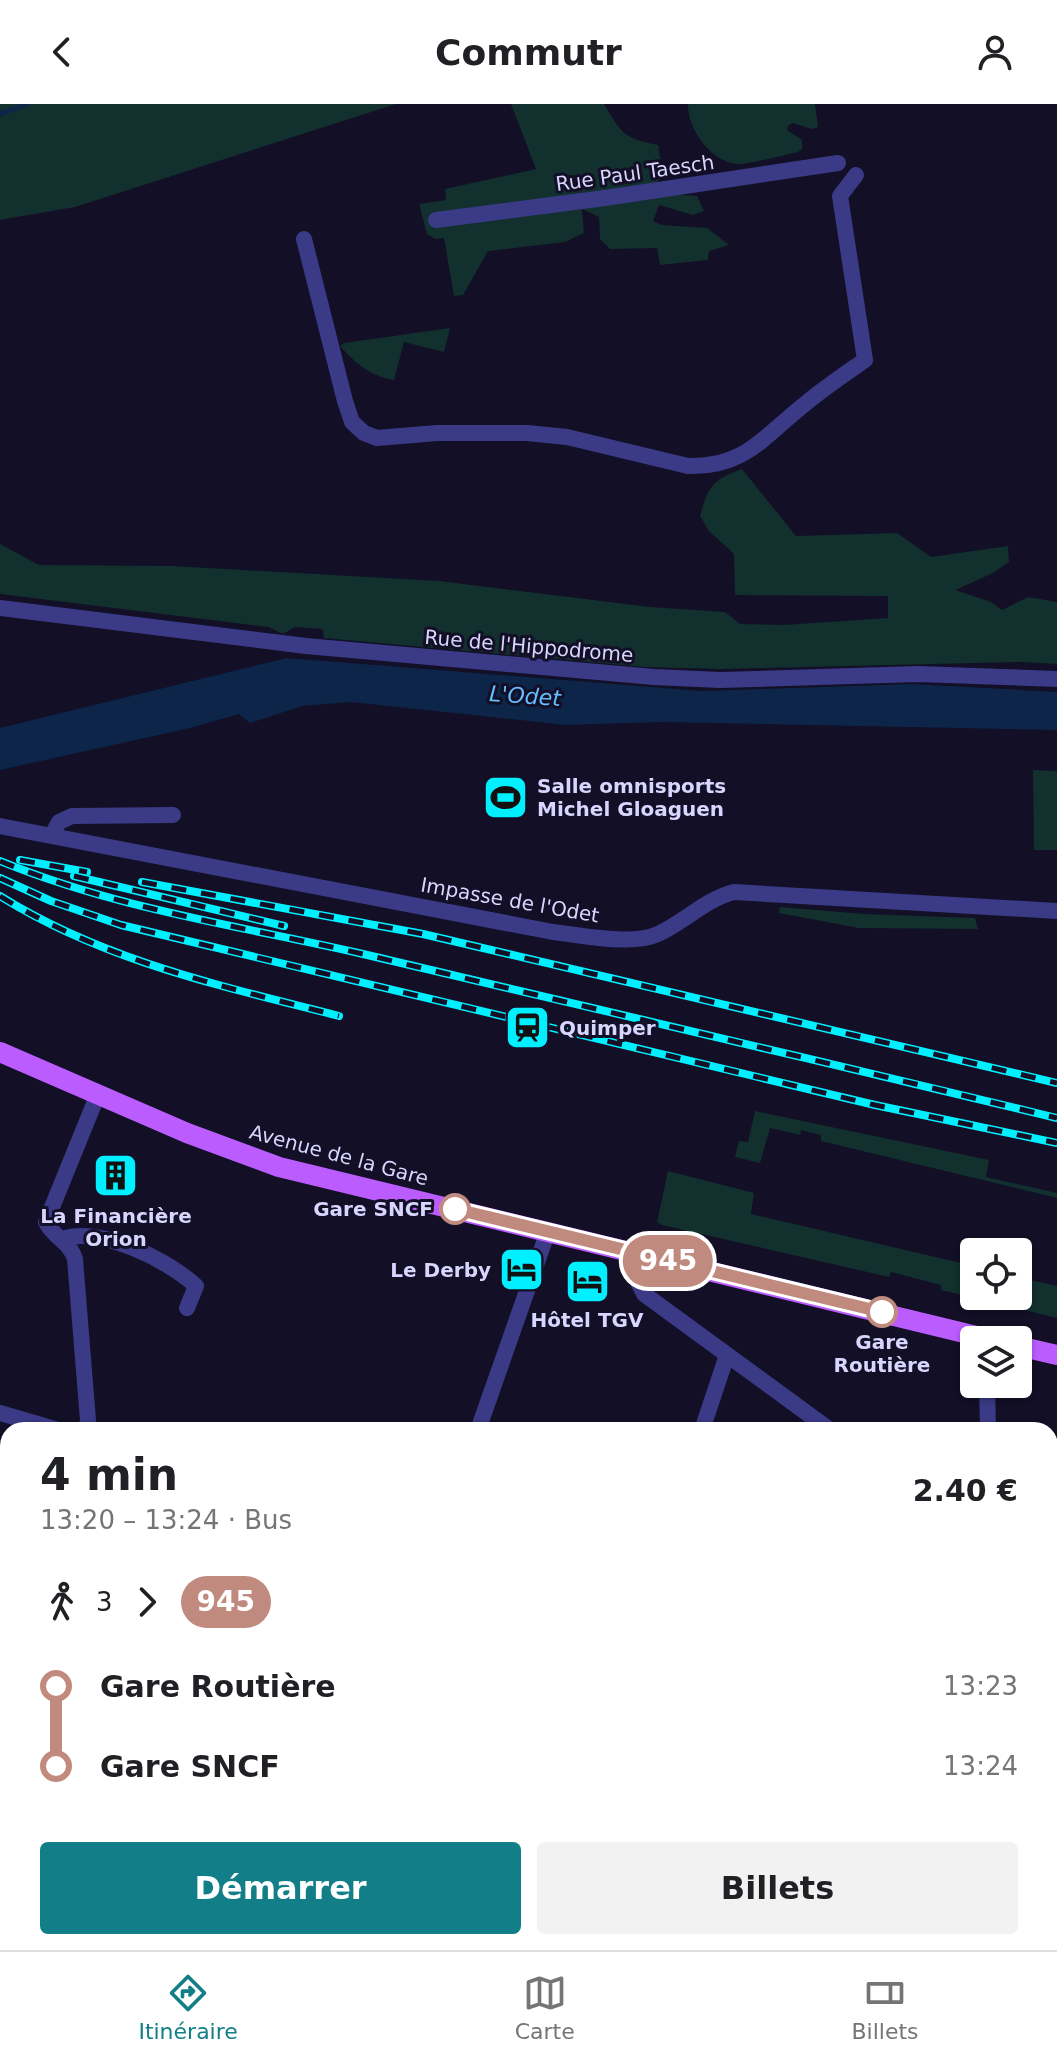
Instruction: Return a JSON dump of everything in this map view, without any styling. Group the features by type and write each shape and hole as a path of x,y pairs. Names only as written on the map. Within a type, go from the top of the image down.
{"main road":[{"name":"Avenue de la Gare","path":"0,1052 251,1158 960,1332"},
{"path":"1032,1349 1057,1355"}],"street":[{"name":"Rue Paul Taesch","path":"436,220 838,163"},
{"path":"304,239 345,401 352,422 364,433 377,438 474,432 527,433 567,437 688,466 706,467 739,458 865,360 840,196 856,175"},
{"name":"Rue de l'Hippodrome","path":"0,608 334,649 654,677 720,680 918,674 1057,679"},
{"path":"52,835 59,822 72,816 173,815"},
{"name":"Impasse de l'Odet","path":"0,826 553,932 590,936 620,938 656,935 718,898 734,892 1057,911"},
{"path":"88,1422 75,1259 72,1250 47,1226 47,1216 98,1094"},
{"path":"481,1422 548,1231"},
{"path":"62,1239 76,1235 98,1236 169,1267 196,1286 187,1308"},
{"path":"633,1253 633,1276 644,1294 819,1422"},
{"path":"705,1422 727,1355"},
{"path":"987,1398 988,1422"},
{"path":"0,1413 31,1422"}],"green space":[{"path":"0,104 396,104 75,207 0,220"},
{"path":"511,104 604,104 615,122 630,137 658,145 663,176 657,182 670,194 697,196 704,211 693,215 659,205 653,221 662,225 707,228 729,245 709,251 708,260 660,265 657,248 610,249 600,239 599,217 582,209 584,233 565,242 488,251 463,295 454,296 444,238 435,239 427,234 419,204 446,200 445,189 536,169"},
{"path":"688,104 815,104 818,127 812,129 793,123 789,125 787,130 802,140 802,149 798,152 736,164 717,157 702,142 691,123"},
{"path":"450,328 444,352 404,342 394,380 364,368 340,346 344,343"},
{"path":"742,469 796,536 897,533 931,557 1008,546 1009,562 955,590 991,602 1002,610 1028,597 1057,602 1057,664 1023,662 719,669 645,667 324,638 323,629 295,627 283,634 268,627 0,594 0,544 39,565 173,566 439,581 650,607 725,612 740,624 784,625 888,618 888,596 735,595 734,554 709,531 700,516 714,485"},
{"path":"1033,770 1057,771 1057,850 1034,850"},
{"path":"780,907 975,918 978,929 859,928 779,913"},
{"path":"755,1111 989,1160 986,1177 1057,1193 1057,1198 821,1141 821,1135 801,1130 800,1135 770,1128 760,1163 735,1157 739,1141 748,1142"},
{"path":"668,1171 754,1193 751,1214 960,1263 960,1295 941,1290 941,1285 891,1272 889,1277 657,1222"},
{"path":"1032,1280 1057,1286 1057,1318 1024,1310 1032,1310"}],"water":[{"name":"L'Odet","path":"287,658 701,691 912,684 1057,692 1057,730 661,722 565,725 351,702 302,706 250,723 239,714 190,728 0,770 0,728"}],"waterway":[{"path":"0,114 28,104"}],"railway":[{"path":"20,860 87,872"},
{"path":"0,861 44,878 134,904 363,954 1057,1118"},
{"path":"74,876 284,926"},
{"path":"0,878 51,901 121,925 875,1105 1057,1143"},
{"path":"142,882 423,934 1057,1083"},
{"path":"0,896 40,919 122,955 208,982 339,1016"}],"bus line":[{"name":"945","path":"455,1209 882,1312"}],"place":[{"name":"Salle omnisports Michel Gloaguen","path":"506,798"},
{"name":"Quimper","path":"528,1028"},
{"name":"La Financière Orion","path":"116,1176"},
{"name":"Gare SNCF","path":"455,1209"},
{"name":"Le Derby","path":"522,1270"},
{"name":"Hôtel TGV","path":"587,1281"},
{"name":"Gare Routière","path":"882,1312"}]}
